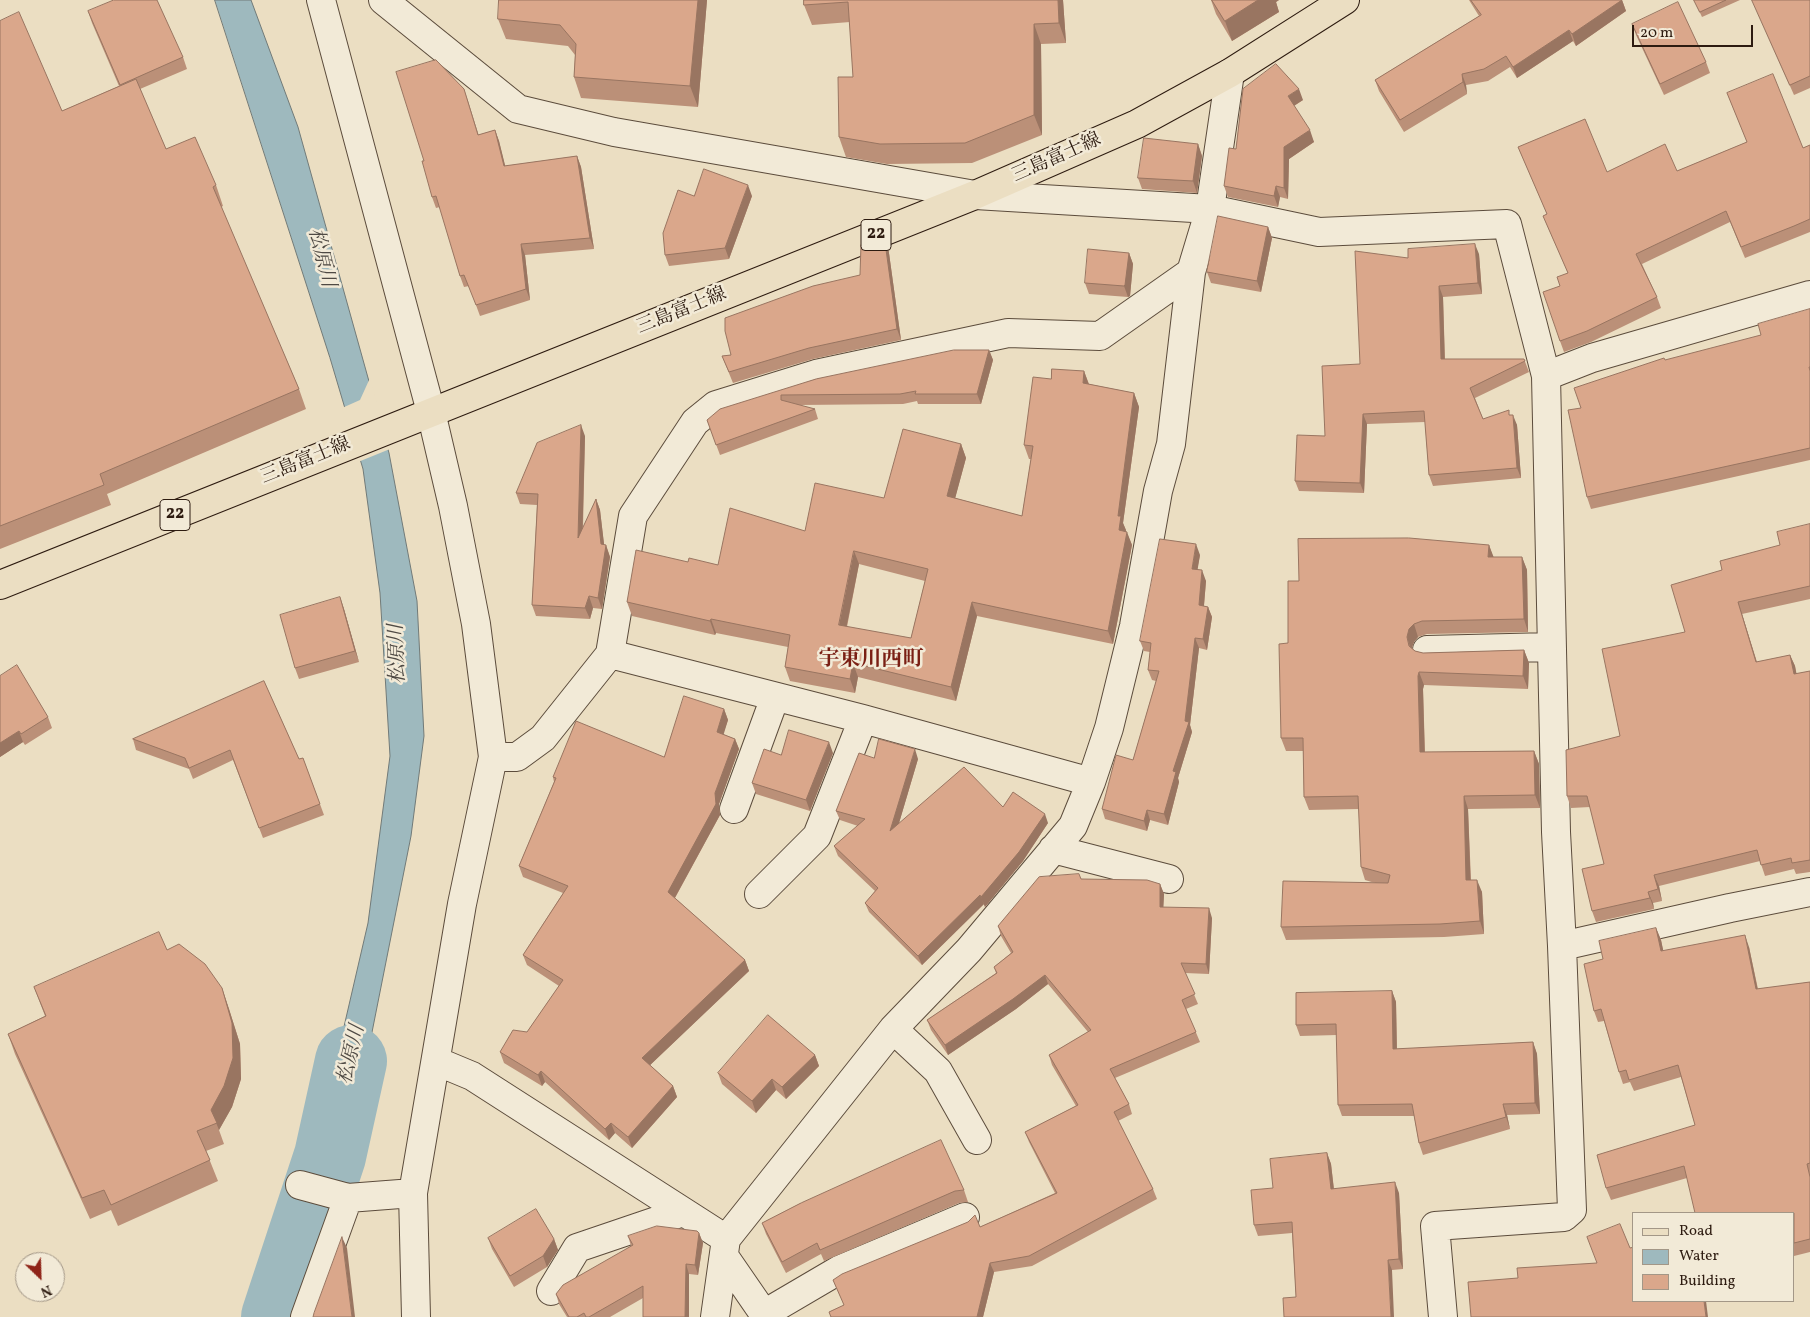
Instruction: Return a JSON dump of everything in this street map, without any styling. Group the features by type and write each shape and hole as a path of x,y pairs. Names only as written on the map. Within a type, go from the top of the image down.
{"main road":[{"name":"三島富士線","path":"0,585 975,195 1137,124 1230,73 1345,0"}],"street":[{"path":"321,0 431,412 453,506 476,624 493,757 462,904 413,1193 416,1317"},
{"path":"383,0 518,109 614,132 975,195 1210,208 1319,232 1507,224 1546,376 1556,832 1572,1210 1564,1216 1435,1226 1444,1317"},
{"path":"715,1317 725,1248 893,1029 968,950 1073,826 1091,782 1109,728 1134,626 1158,491 1171,444 1191,272 1210,208 1230,73"},
{"path":"493,757 517,757 543,738 610,654 633,516 695,422 716,405 816,374 1008,333 1100,336 1191,272"},
{"path":"1546,376 1592,358 1810,295"},
{"path":"1427,650 1552,647"},
{"path":"610,654 1091,782"},
{"path":"734,809 775,697"},
{"path":"759,894 817,836 863,720"},
{"path":"1053,849 1169,879"},
{"path":"1562,946 1810,892"},
{"path":"893,1029 938,1071 977,1140"},
{"path":"436,1062 472,1076 683,1212 725,1248 765,1316 838,1270 965,1217"},
{"path":"300,1184 348,1198 413,1193"},
{"path":"305,1317 348,1198"},
{"path":"551,1291 577,1248 683,1212"}],"water":[{"path":"215,0 251,0 298,127 389,453 417,601 424,736 411,836 346,1163 314,1156 368,923 390,756 380,593 363,469 330,358"}],"pier":[{"path":"370,378 390,449 358,462 342,408 360,400"}],"building":[{"path":"114,0 157,0 183,57 120,85 88,11"},
{"path":"499,0 698,0 690,86 574,77 576,44 560,25 498,19"},
{"path":"804,0 1058,0 1059,23 1034,24 1034,115 965,143 880,144 839,137 838,77 853,77 848,2 804,5"},
{"path":"1212,0 1258,0 1225,21"},
{"path":"1471,0 1622,0 1572,34 1569,30 1513,67 1506,56 1484,69 1462,74 1463,82 1400,120 1375,80 1481,15"},
{"path":"1694,0 1726,0 1700,12"},
{"path":"1752,0 1810,0 1810,76 1790,85"},
{"path":"1678,2 1706,62 1660,84 1632,24"},
{"path":"19,12 62,111 136,79 166,149 195,137 216,185 213,187 299,389 100,474 104,485 0,526 0,21"},
{"path":"436,60 464,89 478,135 495,130 504,166 577,156 590,238 521,244 526,289 476,305 464,275 460,276 436,196 432,197 422,161 424,161 396,72"},
{"path":"1276,64 1299,89 1288,96 1310,130 1284,147 1284,188 1276,186 1274,196 1224,186 1229,148 1236,149 1243,89"},
{"path":"1773,74 1803,148 1810,145 1810,219 1741,247 1726,211 1636,254 1657,297 1587,331 1560,341 1543,292 1560,286 1557,277 1568,273 1543,216 1547,214 1518,147 1585,119 1607,172 1665,144 1677,171 1747,142 1727,93"},
{"path":"1144,138 1198,144 1193,181 1138,178"},
{"path":"704,169 748,185 725,248 665,255 663,233 678,190 694,196"},
{"path":"1218,216 1268,227 1257,281 1207,272"},
{"path":"884,235 897,329 809,348 729,372 722,356 731,355 725,331 725,318 813,286 860,275 861,245"},
{"path":"1475,244 1478,283 1439,286 1441,359 1524,359 1525,361 1470,388 1483,419 1509,410 1509,415 1513,415 1517,468 1429,475 1424,411 1363,414 1360,483 1295,481 1297,435 1325,436 1322,366 1360,364 1355,251 1408,258 1408,249"},
{"path":"1088,249 1129,253 1124,286 1085,283"},
{"path":"1810,309 1810,448 1587,497 1568,410 1581,408 1574,388 1664,358 1665,360 1761,335 1758,324"},
{"path":"954,350 989,350 977,394 915,394 916,391 900,394 781,395 781,400 815,409 716,445 707,420 720,409 816,379"},
{"path":"1052,369 1084,371 1083,383 1134,393 1118,516 1121,516 1119,530 1127,532 1108,631 972,602 951,687 853,663 850,679 785,667 790,635 711,619 710,621 627,602 636,550 688,562 689,558 718,565 730,508 805,531 815,483 884,498 903,429 961,444 947,496 1022,516 1033,446 1024,445 1033,377 1051,379","holes":["854,551 928,569 911,638 839,625"]},
{"path":"581,425 578,538 596,499 601,544 606,545 598,598 589,596 585,608 532,605 538,494 516,493 537,443"},
{"path":"1810,524 1810,586 1738,602 1756,662 1790,655 1794,674 1810,671 1810,860 1792,863 1791,858 1761,865 1757,850 1654,875 1658,889 1648,892 1650,898 1592,911 1582,869 1604,864 1587,796 1567,796 1566,750 1620,736 1602,649 1685,632 1671,585 1722,570 1720,561 1780,545 1777,532"},
{"path":"1409,538 1489,545 1488,557 1522,557 1524,619 1422,621 1414,624 1409,629 1407,637 1409,646 1415,651 1423,653 1524,650 1523,676 1419,672 1420,752 1534,751 1535,795 1464,796 1466,880 1477,880 1480,921 1440,924 1281,927 1283,881 1388,883 1390,875 1361,867 1358,796 1304,797 1303,738 1281,738 1279,644 1288,643 1288,581 1299,581 1298,539"},
{"path":"1160,539 1196,544 1192,569 1202,570 1199,605 1208,607 1203,639 1195,638 1185,721 1189,722 1173,771 1176,772 1164,814 1147,810 1144,821 1102,809 1116,755 1133,760 1159,671 1148,670 1151,643 1140,641"},
{"path":"340,597 355,651 295,668 280,615"},
{"path":"17,665 48,717 21,734 19,731 0,743 0,676"},
{"path":"264,681 299,759 303,758 320,804 259,828 230,750 189,768 185,758 133,739"},
{"path":"684,696 724,709 717,732 735,739 715,793 716,804 668,892 745,960 642,1058 673,1086 628,1137 611,1123 605,1129 541,1071 538,1075 500,1052 513,1030 527,1032 563,980 523,955 568,886 519,866 556,778 553,777 576,721 664,757"},
{"path":"789,730 829,742 806,800 752,783 764,749 781,755"},
{"path":"879,739 915,749 890,831 964,767 1003,807 1013,792 1045,814 1019,852 981,897 980,895 918,956 865,903 878,888 834,846 865,819 836,811 859,753 874,758"},
{"path":"1079,874 1081,879 1147,880 1160,884 1160,907 1209,908 1206,964 1181,963 1195,994 1182,1000 1196,1032 1110,1069 1129,1104 1114,1112 1153,1189 1029,1256 990,1263 977,1317 831,1317 829,1312 844,1305 833,1280 842,1274 968,1222 975,1215 980,1227 1057,1193 1025,1132 1078,1105 1049,1055 1091,1030 1045,975 945,1045 927,1020 997,973 994,967 1013,952 998,926 1039,877"},
{"path":"1656,928 1661,951 1745,935 1756,989 1810,982 1810,1163 1807,1164 1810,1177 1810,1239 1795,1243 1795,1212 1695,1212 1684,1166 1606,1188 1597,1155 1695,1125 1678,1065 1629,1080 1626,1070 1619,1072 1601,1009 1594,1011 1584,964 1603,959 1599,941"},
{"path":"159,932 167,950 179,944 205,964 222,988 232,1023 233,1058 224,1086 211,1110 217,1123 197,1131 210,1160 111,1205 104,1190 82,1198 8,1034 46,1016 34,987"},
{"path":"1392,991 1393,1049 1533,1042 1535,1103 1503,1104 1506,1117 1419,1143 1412,1104 1338,1105 1336,1024 1296,1025 1296,993"},
{"path":"768,1015 815,1055 782,1087 772,1079 752,1101 718,1073"},
{"path":"941,1140 964,1190 955,1191 820,1250 817,1243 782,1262 762,1223 801,1203"},
{"path":"1327,1153 1331,1189 1395,1182 1399,1259 1388,1260 1391,1317 1284,1317 1283,1298 1296,1297 1292,1222 1254,1225 1251,1190 1273,1188 1270,1159"},
{"path":"536,1209 554,1239 543,1256 510,1276 488,1238"},
{"path":"1620,1224 1630,1248 1632,1248 1632,1302 1704,1302 1706,1317 1471,1317 1468,1282 1518,1278 1517,1268 1597,1263 1587,1237"},
{"path":"657,1226 697,1231 699,1233 695,1265 686,1264 685,1317 643,1317 643,1286 589,1317 586,1317 584,1313 577,1317 569,1317 556,1294 563,1285 633,1245 628,1236"},
{"path":"342,1237 352,1317 313,1317 314,1313"}],"waterway":[{"name":"松原川","path":"277,1317 330,1156 351,1061"}],"district":[{"name":"宇東川西町","path":"871,661"}]}
